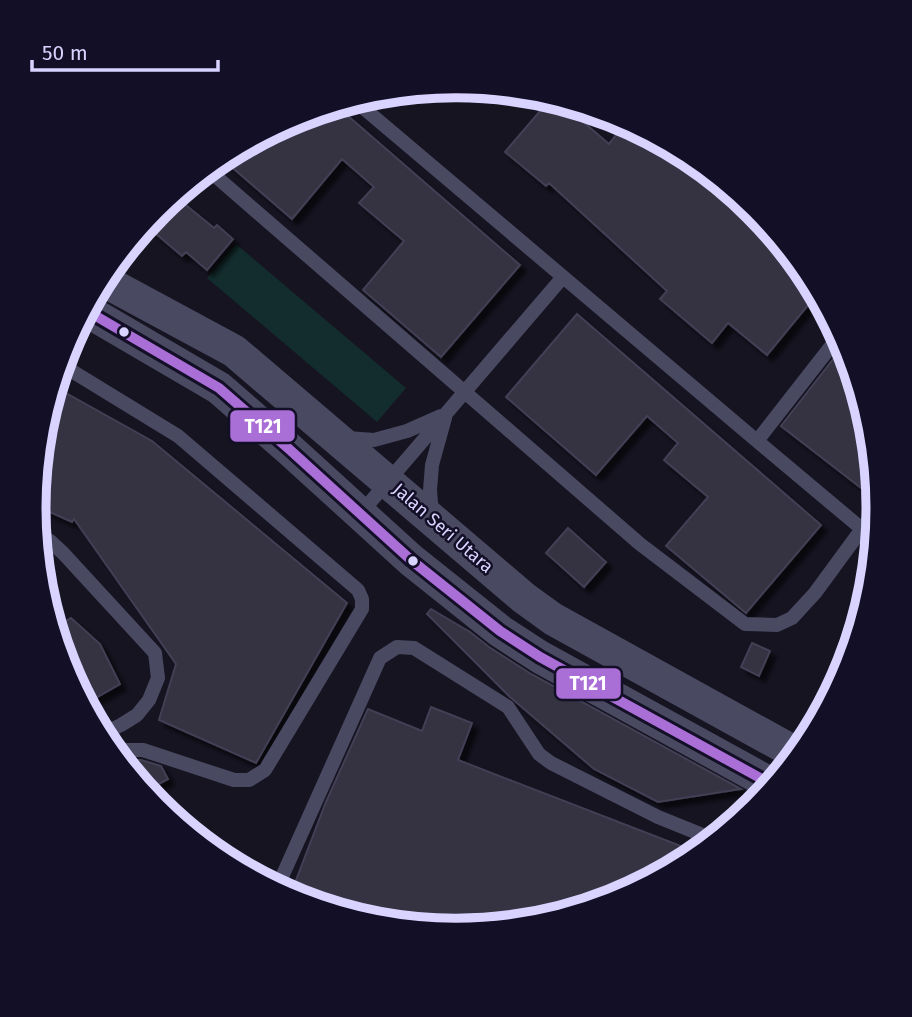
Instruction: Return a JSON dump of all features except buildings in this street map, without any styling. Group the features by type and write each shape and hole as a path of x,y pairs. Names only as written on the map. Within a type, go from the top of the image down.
{"street":[{"name":"Jalan Seri Utara","path":"112,285 234,351 524,598 554,618 788,749"},
{"path":"94,315 219,388 411,561 500,631 540,657 764,780"}],"lane":[{"path":"364,109 862,529"},
{"path":"216,176 640,544 746,624 777,625 792,618 866,524"},
{"path":"360,514 563,277"},
{"path":"757,441 832,345"},
{"path":"70,370 178,436 358,590 362,599 362,609 265,770 249,780 234,780 144,750 125,750"},
{"path":"337,438 374,440 407,431 446,414"},
{"path":"433,519 430,490 432,465 446,414"},
{"path":"46,539 63,553 155,653 158,678 149,700 137,715 110,730"},
{"path":"281,880 380,658 397,647 414,648 508,707 539,754 551,763 658,817 704,836"}],"green space":[{"path":"236,244 406,388 377,422 207,278"}],"transit line":[{"name":"T121","path":"94,315 219,388 411,560 500,631 540,657 764,780"}]}
